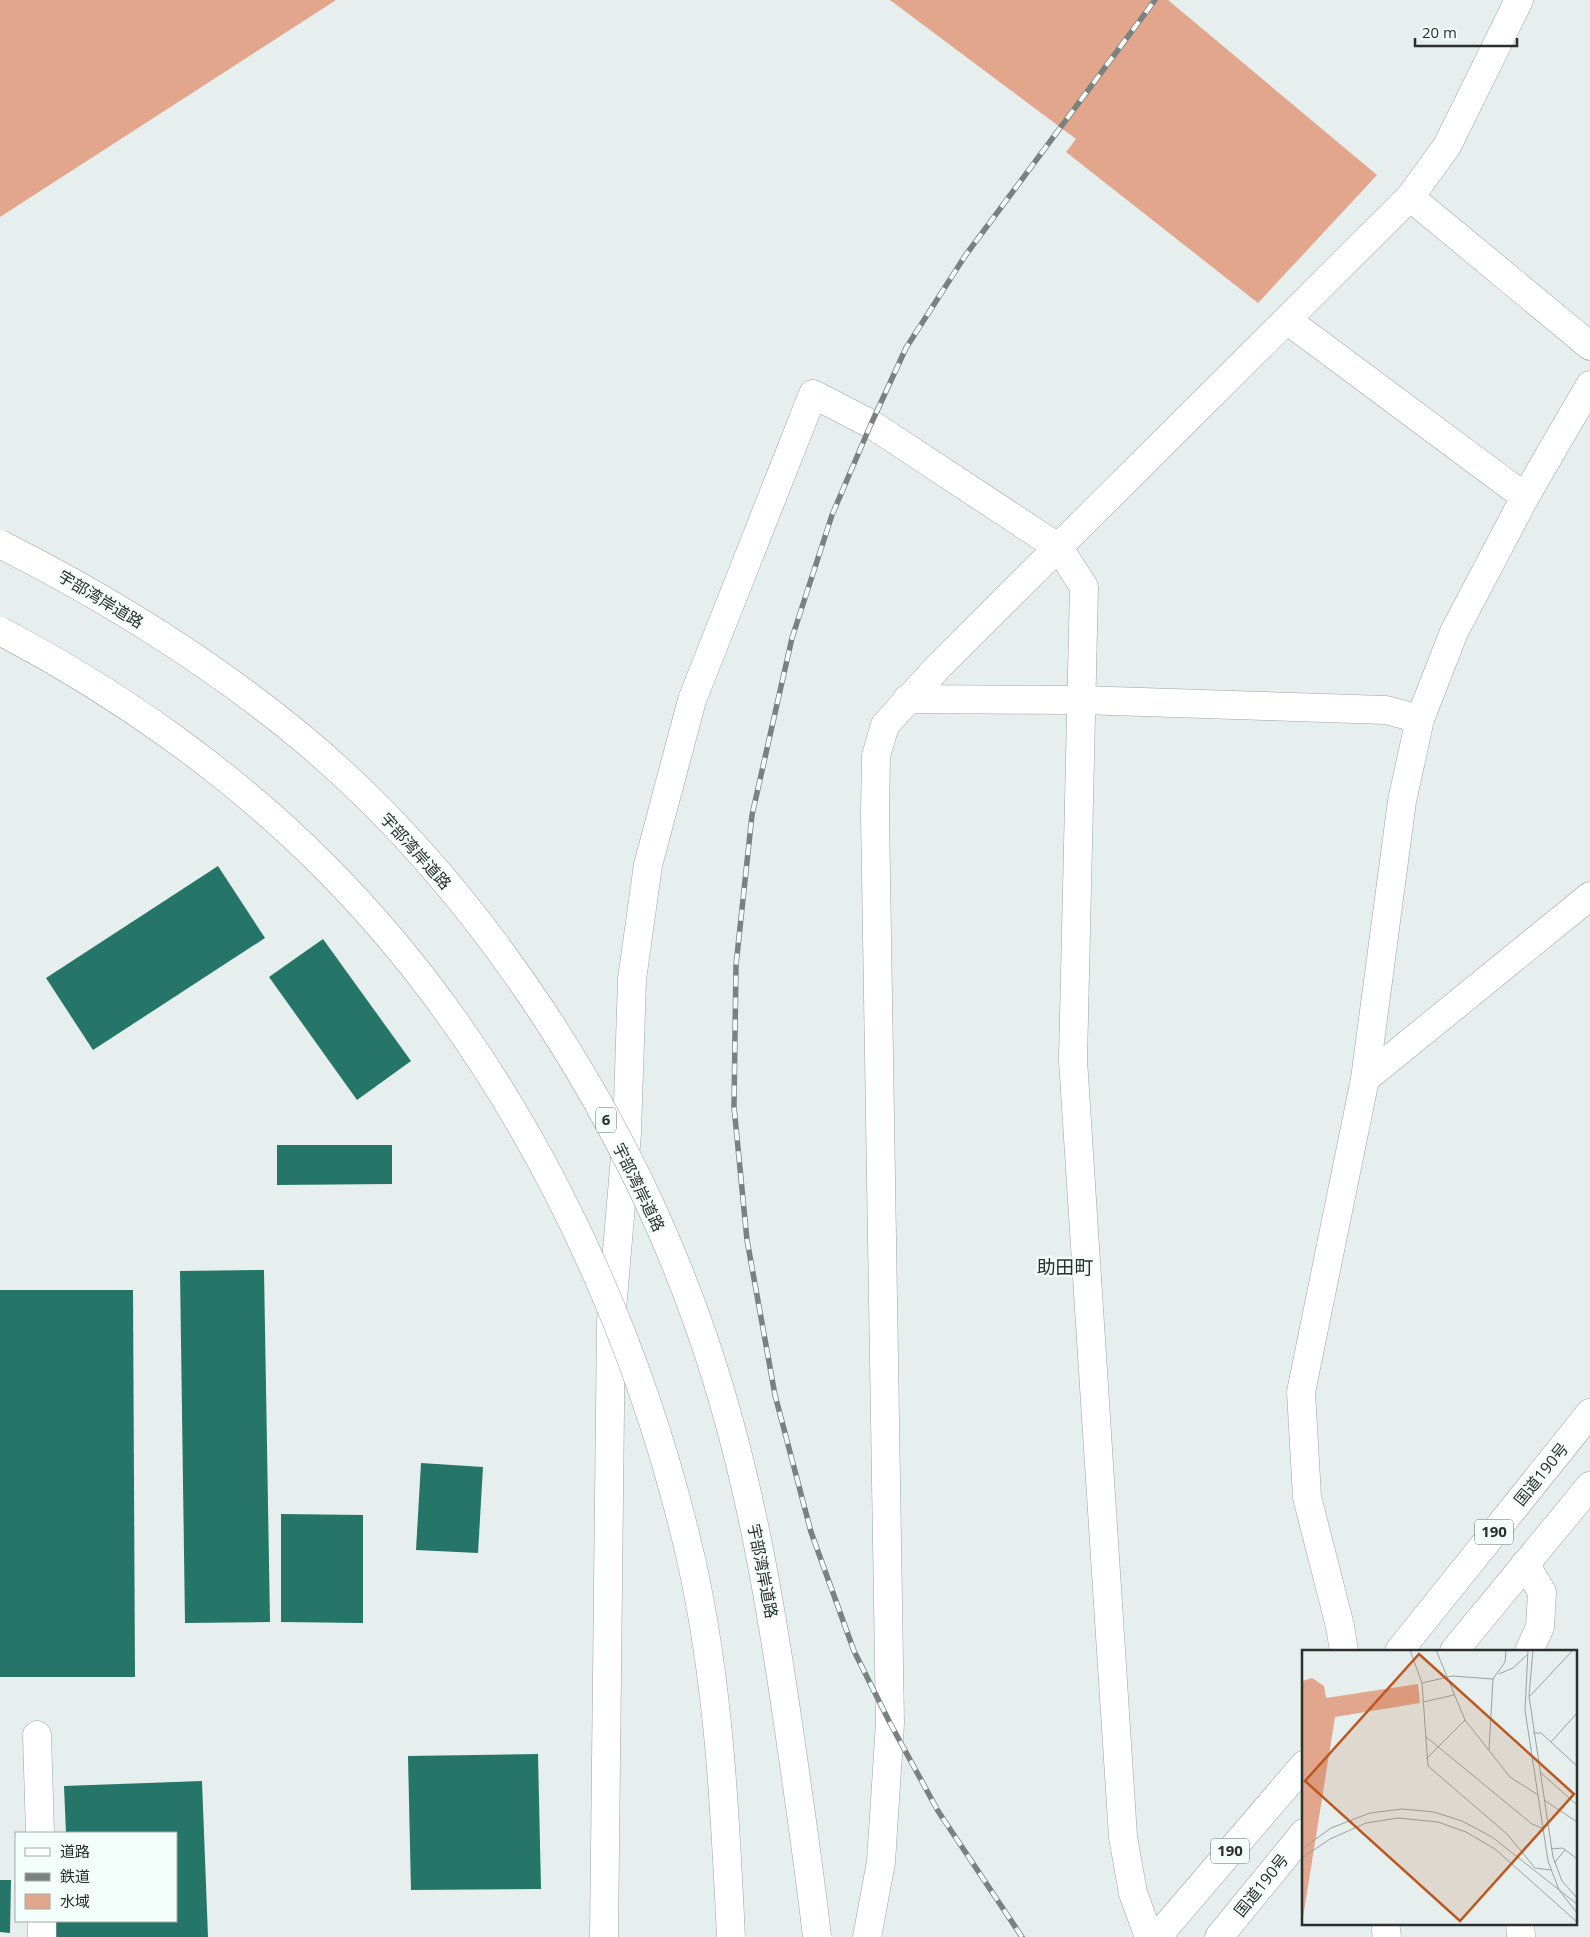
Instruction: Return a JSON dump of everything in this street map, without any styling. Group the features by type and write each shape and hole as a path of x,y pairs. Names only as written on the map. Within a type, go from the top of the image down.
{"main road":[{"path":"867,1937 881,1862 890,1723 875,814 876,756 885,725 907,699 1410,197 1447,146 1519,0"},
{"path":"1410,197 1590,346"},
{"path":"1287,320 1525,498"},
{"path":"1344,1650 1340,1626 1307,1497 1302,1392 1365,1079 1402,801 1420,719 1454,632 1525,498 1590,385"},
{"path":"604,1937 611,1322 627,1133 632,979 648,865 692,700 813,394 871,424 1059,548 1084,587 1073,1060 1122,1836 1133,1893 1149,1937"},
{"name":"宇部湾岸道路","path":"0,544 109,602 183,649 303,738 412,843 465,906 544,1016 585,1083 618,1141 650,1205 678,1269 703,1336 724,1406 746,1489 777,1643 817,1937"},
{"path":"0,631 81,678 150,723 212,768 263,810 326,867 375,921 432,992 467,1040 546,1169 606,1297 632,1362 654,1426 692,1562 706,1642 718,1732 726,1826 731,1937"},
{"path":"907,699 1081,700 1386,710 1420,719"},
{"path":"1365,1079 1590,896"},
{"name":"国道190号","path":"1400,1650 1590,1413"},
{"name":"190","path":"1455,1650 1590,1486"},
{"path":"1525,1564 1542,1592 1540,1628 1529,1650"},
{"path":"37,1735 40,1832"},
{"name":"190","path":"1157,1937 1302,1767"},
{"name":"国道190号","path":"1219,1937 1302,1835"},
{"path":"42,1922 42,1937"},
{"path":"1385,1924 1387,1937"},
{"path":"1520,1924 1521,1937"}],"water":[{"path":"0,0 336,0 0,217"},
{"path":"890,0 1168,0 1377,175 1258,303 1066,152 1076,139"}],"building":[{"path":"218,866 265,938 93,1050 46,978"},
{"path":"323,939 411,1061 357,1100 269,977"},
{"path":"277,1145 392,1145 392,1184 277,1185"},
{"path":"264,1270 270,1622 185,1623 180,1271"},
{"path":"0,1290 133,1290 135,1677 0,1677"},
{"path":"421,1463 483,1467 478,1553 416,1550"},
{"path":"281,1514 363,1515 363,1623 281,1622"},
{"path":"538,1754 541,1889 411,1890 408,1756"},
{"path":"202,1781 208,1937 54,1937 54,1922 178,1922 178,1832 66,1832 64,1786"},
{"path":"0,1880 11,1880 10,1933 0,1932"}],"railway":[{"path":"1022,1937 938,1811 890,1723 854,1651 811,1532 775,1395 747,1240 734,1107 736,965 752,815 792,638 832,515 871,424 906,348 965,256 1155,0"}],"district":[{"name":"助田町","path":"1065,1267"}]}
